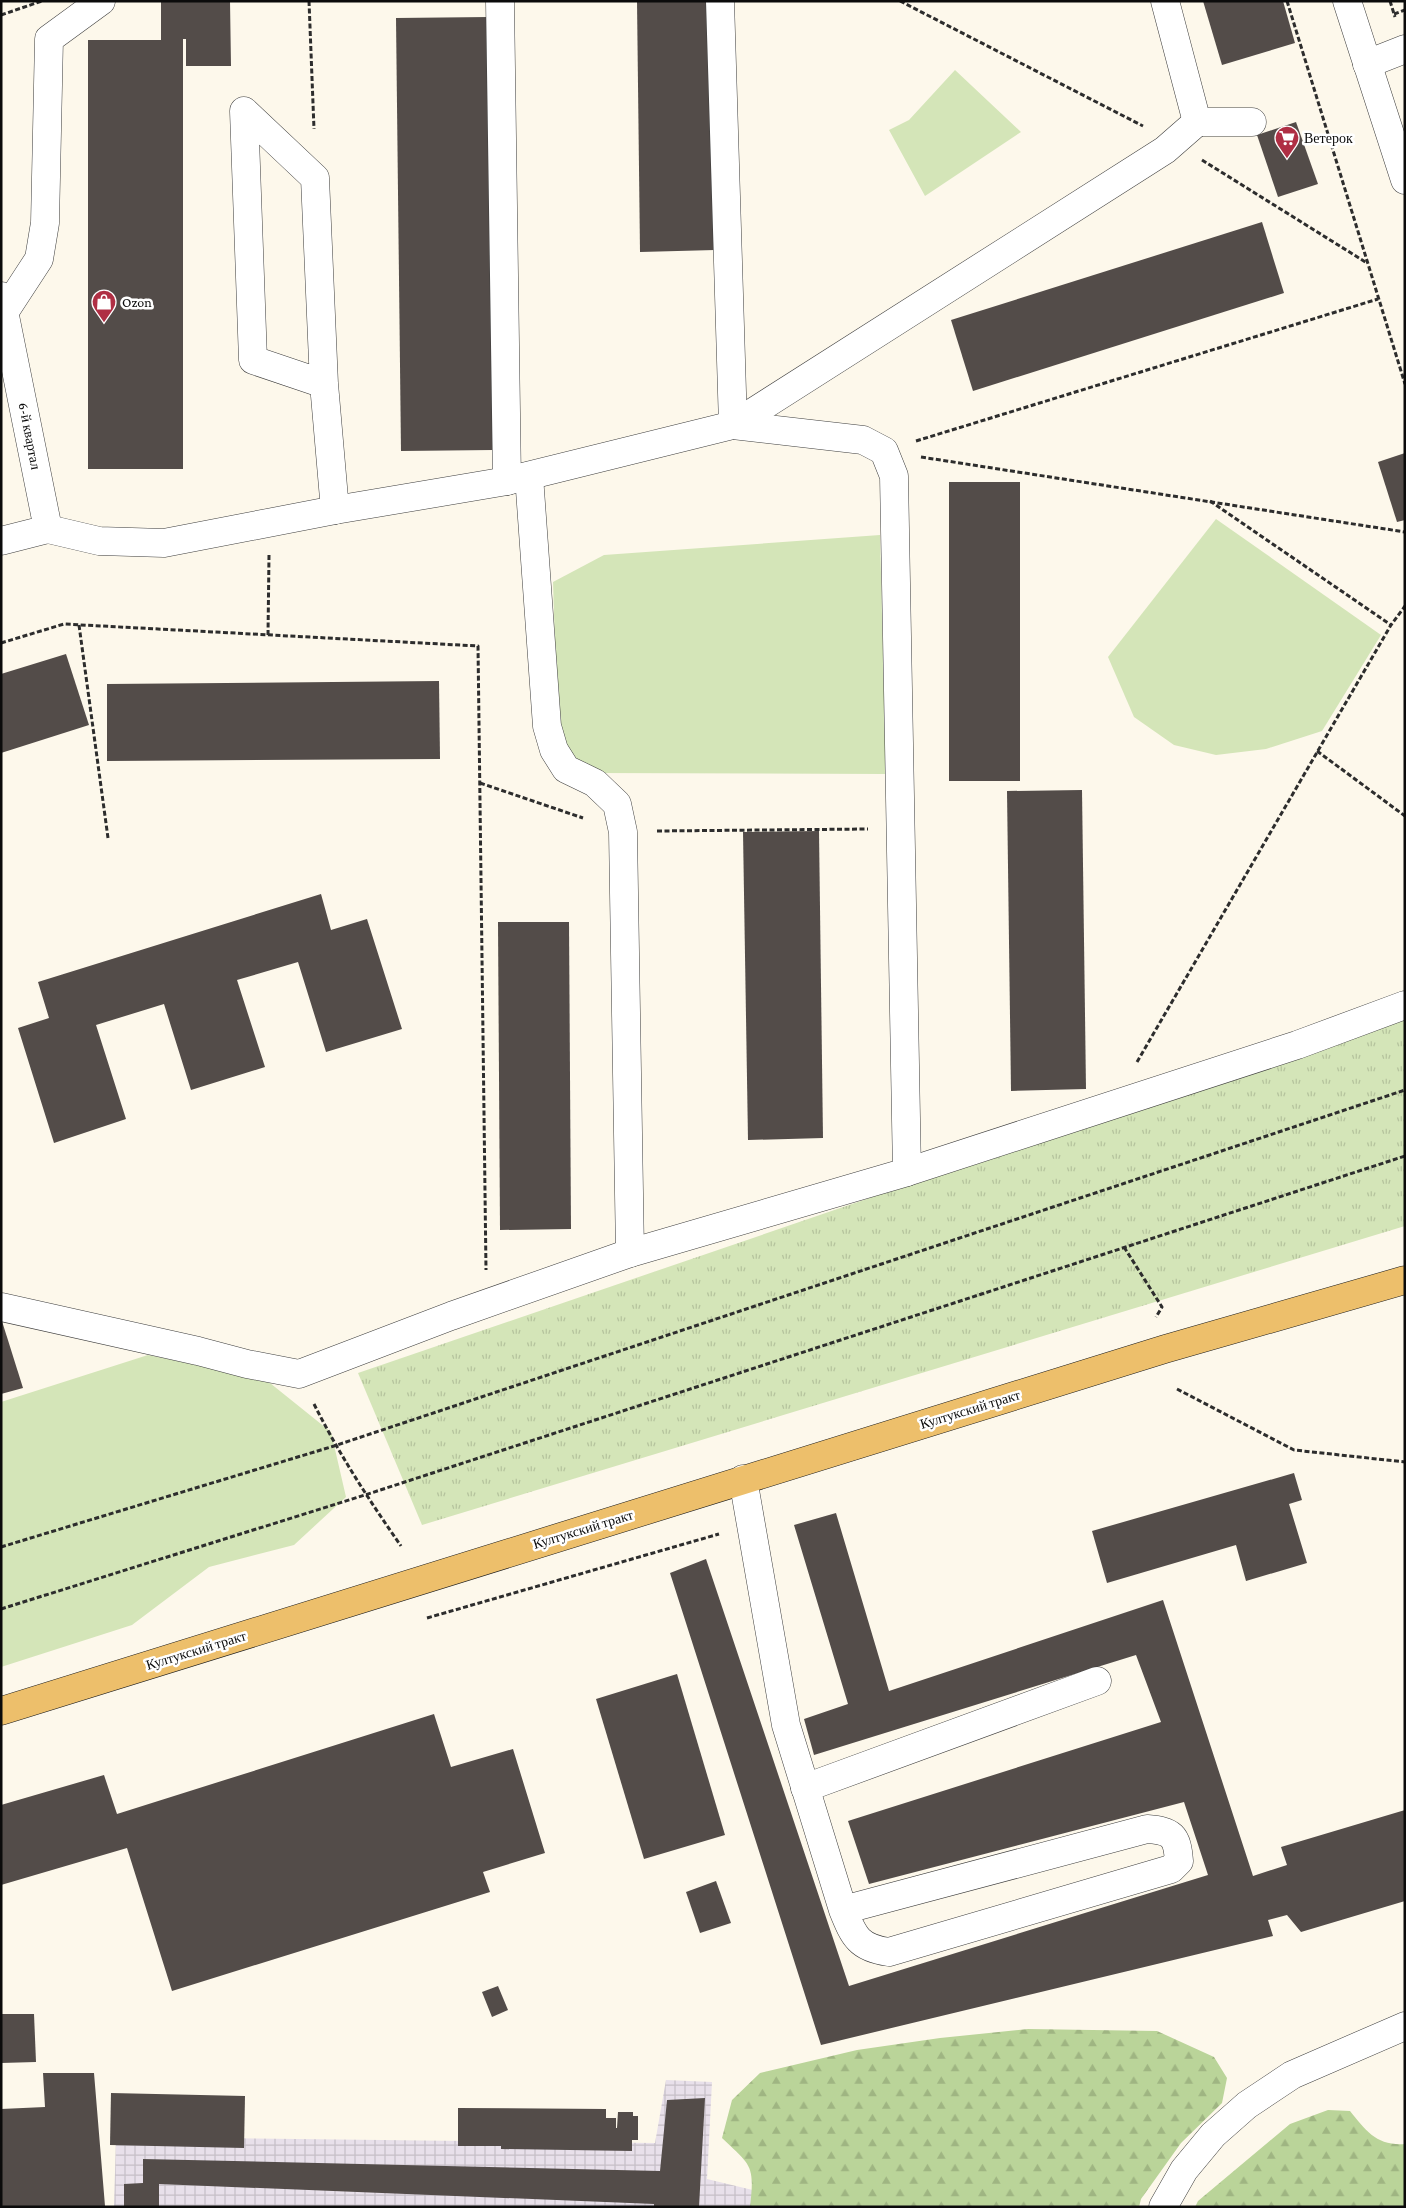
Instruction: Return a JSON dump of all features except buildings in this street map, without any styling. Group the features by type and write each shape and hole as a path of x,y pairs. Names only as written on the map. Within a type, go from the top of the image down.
{"main road":[{"path":"1165,1349 1405,1262"},
{"path":"1165,1349 1405,1280"},
{"name":"Култукский тракт","path":"1,1711 1165,1349"}],"street":[{"path":"3,303 39,259 44,232 49,39 101,1"},
{"path":"500,1 518,479 547,726 554,750 566,769 595,783 617,804 623,832 630,1253"},
{"path":"720,1 732,425"},
{"path":"1165,1 1197,122"},
{"path":"1347,1 1405,180"},
{"path":"1367,64 1405,49"},
{"path":"324,384 253,360 244,112 315,178 324,384 335,510"},
{"path":"1,541 48,529 99,541 164,543 335,510 518,479 732,425 1165,150 1197,122 1252,122"},
{"name":"6-й квартал","path":"3,303 48,529"},
{"path":"732,425 863,440 884,451 894,476 907,1172"},
{"path":"1,1307 198,1351 247,1364 299,1374 486,1304 630,1253 907,1172 1297,1045 1405,1006"},
{"path":"743,1479 786,1725 843,1910 851,1932 861,1943 874,1950 889,1952 1170,1869 1179,1860 1178,1849 1173,1835 1164,1830 1147,1829 843,1910"},
{"path":"805,1788 1097,1681"},
{"path":"1163,2207 1184,2170 1213,2135 1247,2105 1292,2075 1405,2026"}],"path":[{"path":"1,14 42,1"},
{"path":"309,1 315,178"},
{"path":"900,1 1174,142 1367,263"},
{"path":"1287,1 1405,384"},
{"path":"1394,14 1405,10"},
{"path":"884,451 1378,299"},
{"path":"884,451 1405,532"},
{"path":"1208,500 1391,625"},
{"path":"268,635 270,523"},
{"path":"1136,1062 1391,625 1405,606"},
{"path":"1,643 64,624 478,646 486,1304"},
{"path":"80,625 108,838"},
{"path":"1317,751 1405,816"},
{"path":"480,783 623,832 901,828"},
{"path":"1,1548 334,1446 1405,1090"},
{"path":"1,1610 365,1495 1405,1156"},
{"path":"1124,1247 1162,1307 1155,1318"},
{"path":"299,1374 334,1446 365,1495 401,1546"},
{"path":"1177,1389 1294,1450 1405,1462"},
{"path":"427,1618 751,1525"}],"shaded area":[{"path":"666,2080 712,2082 707,2179 823,2207 114,2207 116,2137 655,2143"}],"green space":[{"path":"955,70 1021,132 925,196 889,130 909,120"},
{"path":"1216,519 1381,635 1322,731 1266,749 1216,755 1174,745 1134,717 1108,657"},
{"path":"880,535 886,774 590,773 558,740 553,582 604,555"},
{"path":"1405,1015 1405,1226 422,1525 358,1373"},
{"path":"148,1355 265,1379 331,1432 346,1497 294,1545 209,1567 132,1625 1,1667 1,1402"},
{"path":"1028,2029 1157,2031 1214,2057 1227,2078 1222,2103 1181,2143 1141,2199 1139,2207 750,2207 752,2182 749,2167 722,2138 732,2100 760,2073 857,2050 940,2038"},
{"path":"1328,2110 1350,2111 1373,2136 1395,2144 1405,2144 1405,2207 1195,2207 1198,2201 1290,2124"}],"place":[{"name":"Ветерок","path":"1287,159"},
{"name":"Ozon","path":"104,323"}]}
